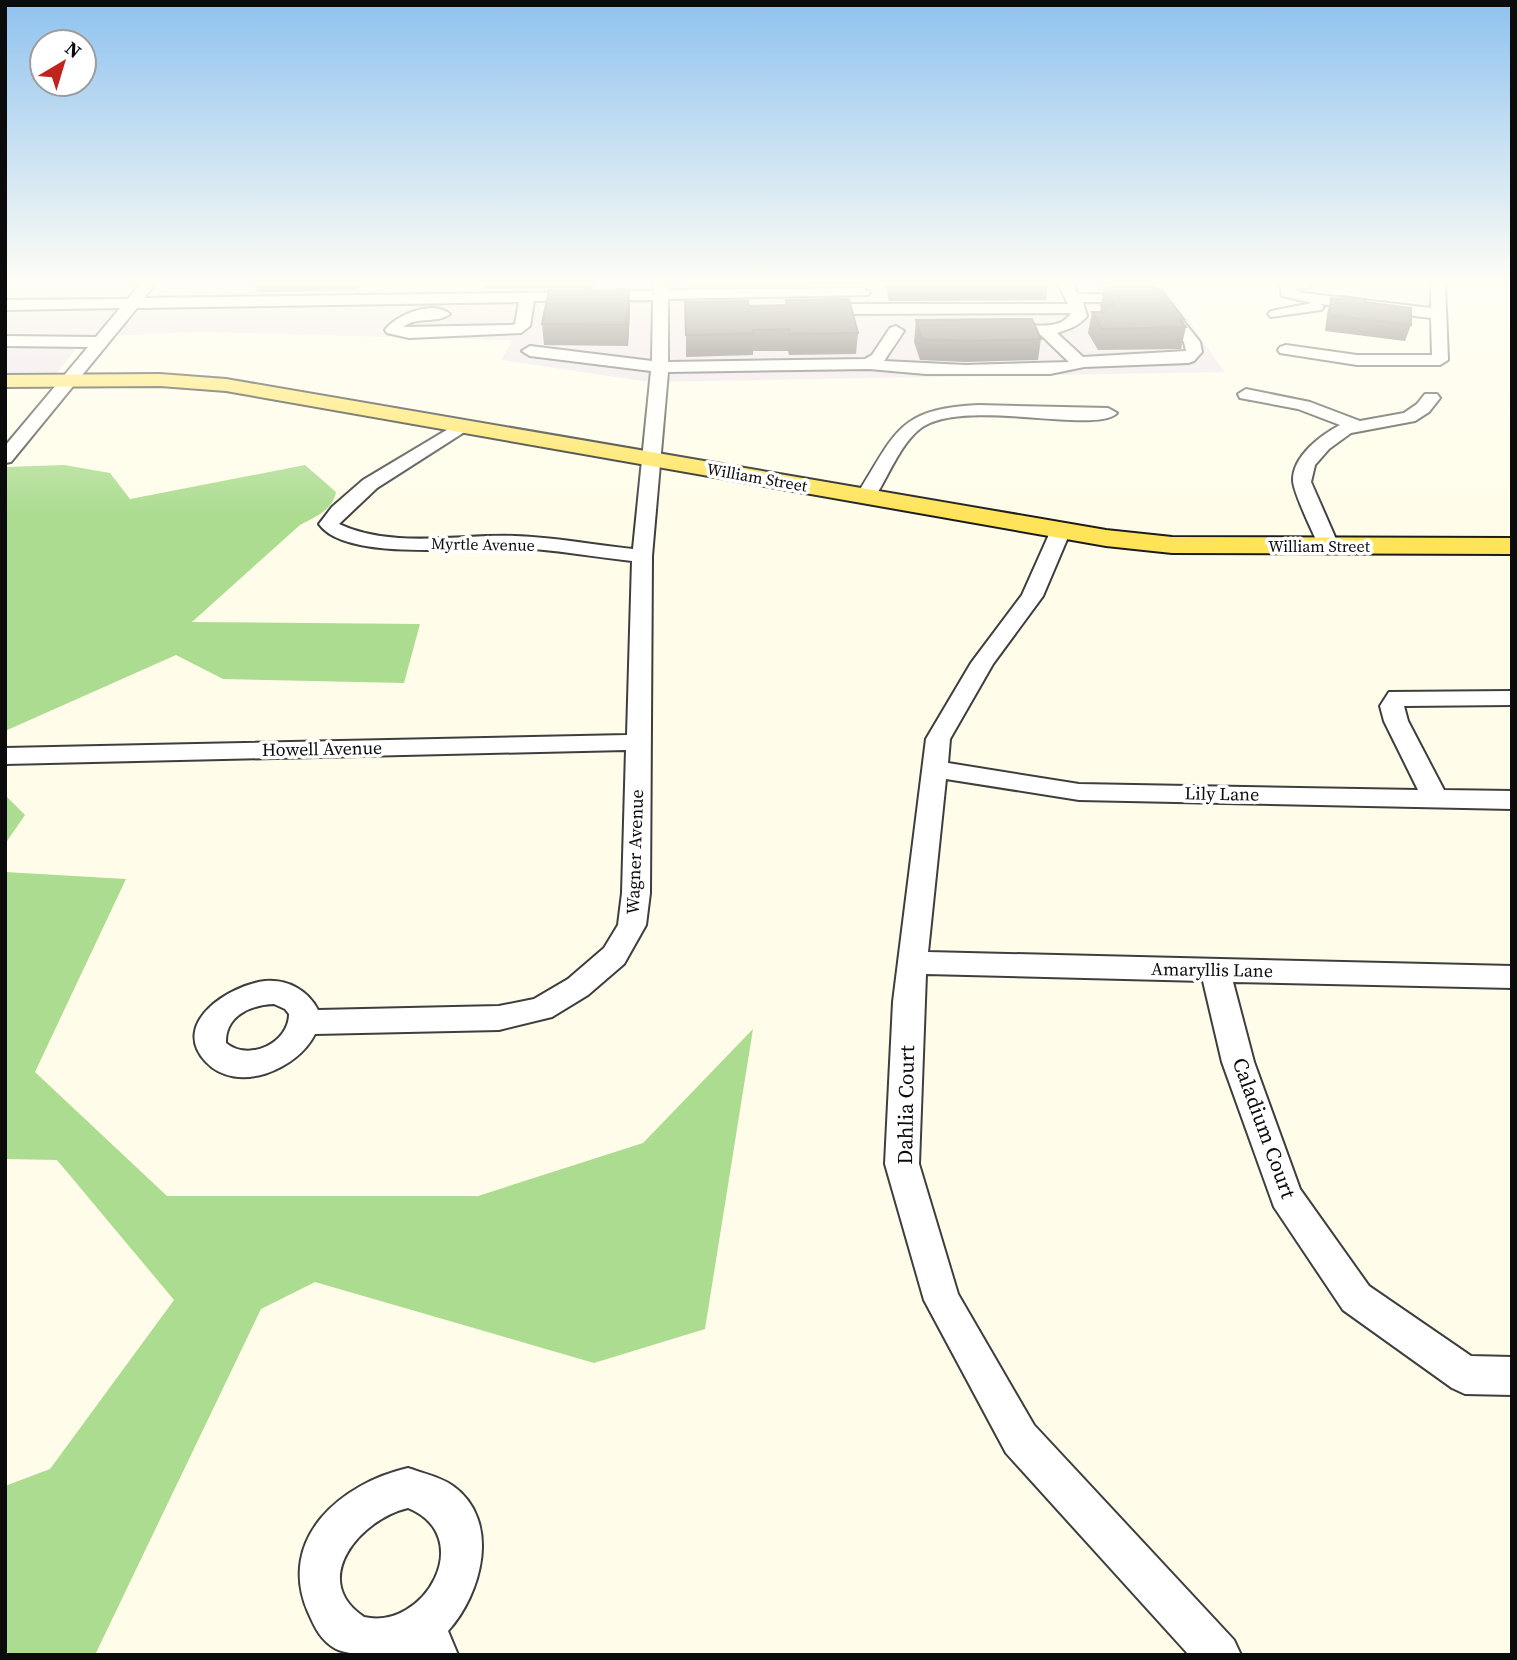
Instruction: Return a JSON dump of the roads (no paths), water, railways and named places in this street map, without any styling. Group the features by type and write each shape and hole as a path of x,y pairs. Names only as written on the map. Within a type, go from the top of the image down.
{"main road":[{"name":"William Street","path":"5,381 160,380 226,384 1061,530 1172,545 1512,545"}],"street":[{"path":"5,458 83,361"},
{"path":"615,361 660,367 869,364 900,369 957,370 1072,367 1079,362 1094,361"},
{"name":"Wagner Avenue","path":"306,1022 499,1018 541,1009 578,987 614,956 632,925 636,893 642,556 660,361"},
{"path":"869,364 873,361"},
{"path":"1246,394 1311,406 1358,427"},
{"path":"1329,546 1302,482 1306,464 1323,445 1345,429 1409,417 1423,408 1431,398"},
{"path":"866,496 913,425 929,416 961,410 1083,416 1108,412"},
{"name":"Myrtle Avenue","path":"460,427 362,491 340,509 329,524 332,528 351,537 383,542 517,542 642,556"},
{"name":"Dahlia Court","path":"1061,530 1032,596 982,663 937,740 908,1002 902,1164 942,1300 1020,1439 1219,1655"},
{"path":"1435,798 1396,721 1392,706 1396,697 1512,698"},
{"name":"Howell Avenue","path":"5,756 638,742"},
{"name":"Lily Lane","path":"934,769 1079,792 1512,800"},
{"name":"Amaryllis Lane","path":"912,962 1512,977"},
{"name":"Caladium Court","path":"1215,970 1238,1062 1286,1196 1356,1298 1465,1375 1512,1376"}]}
